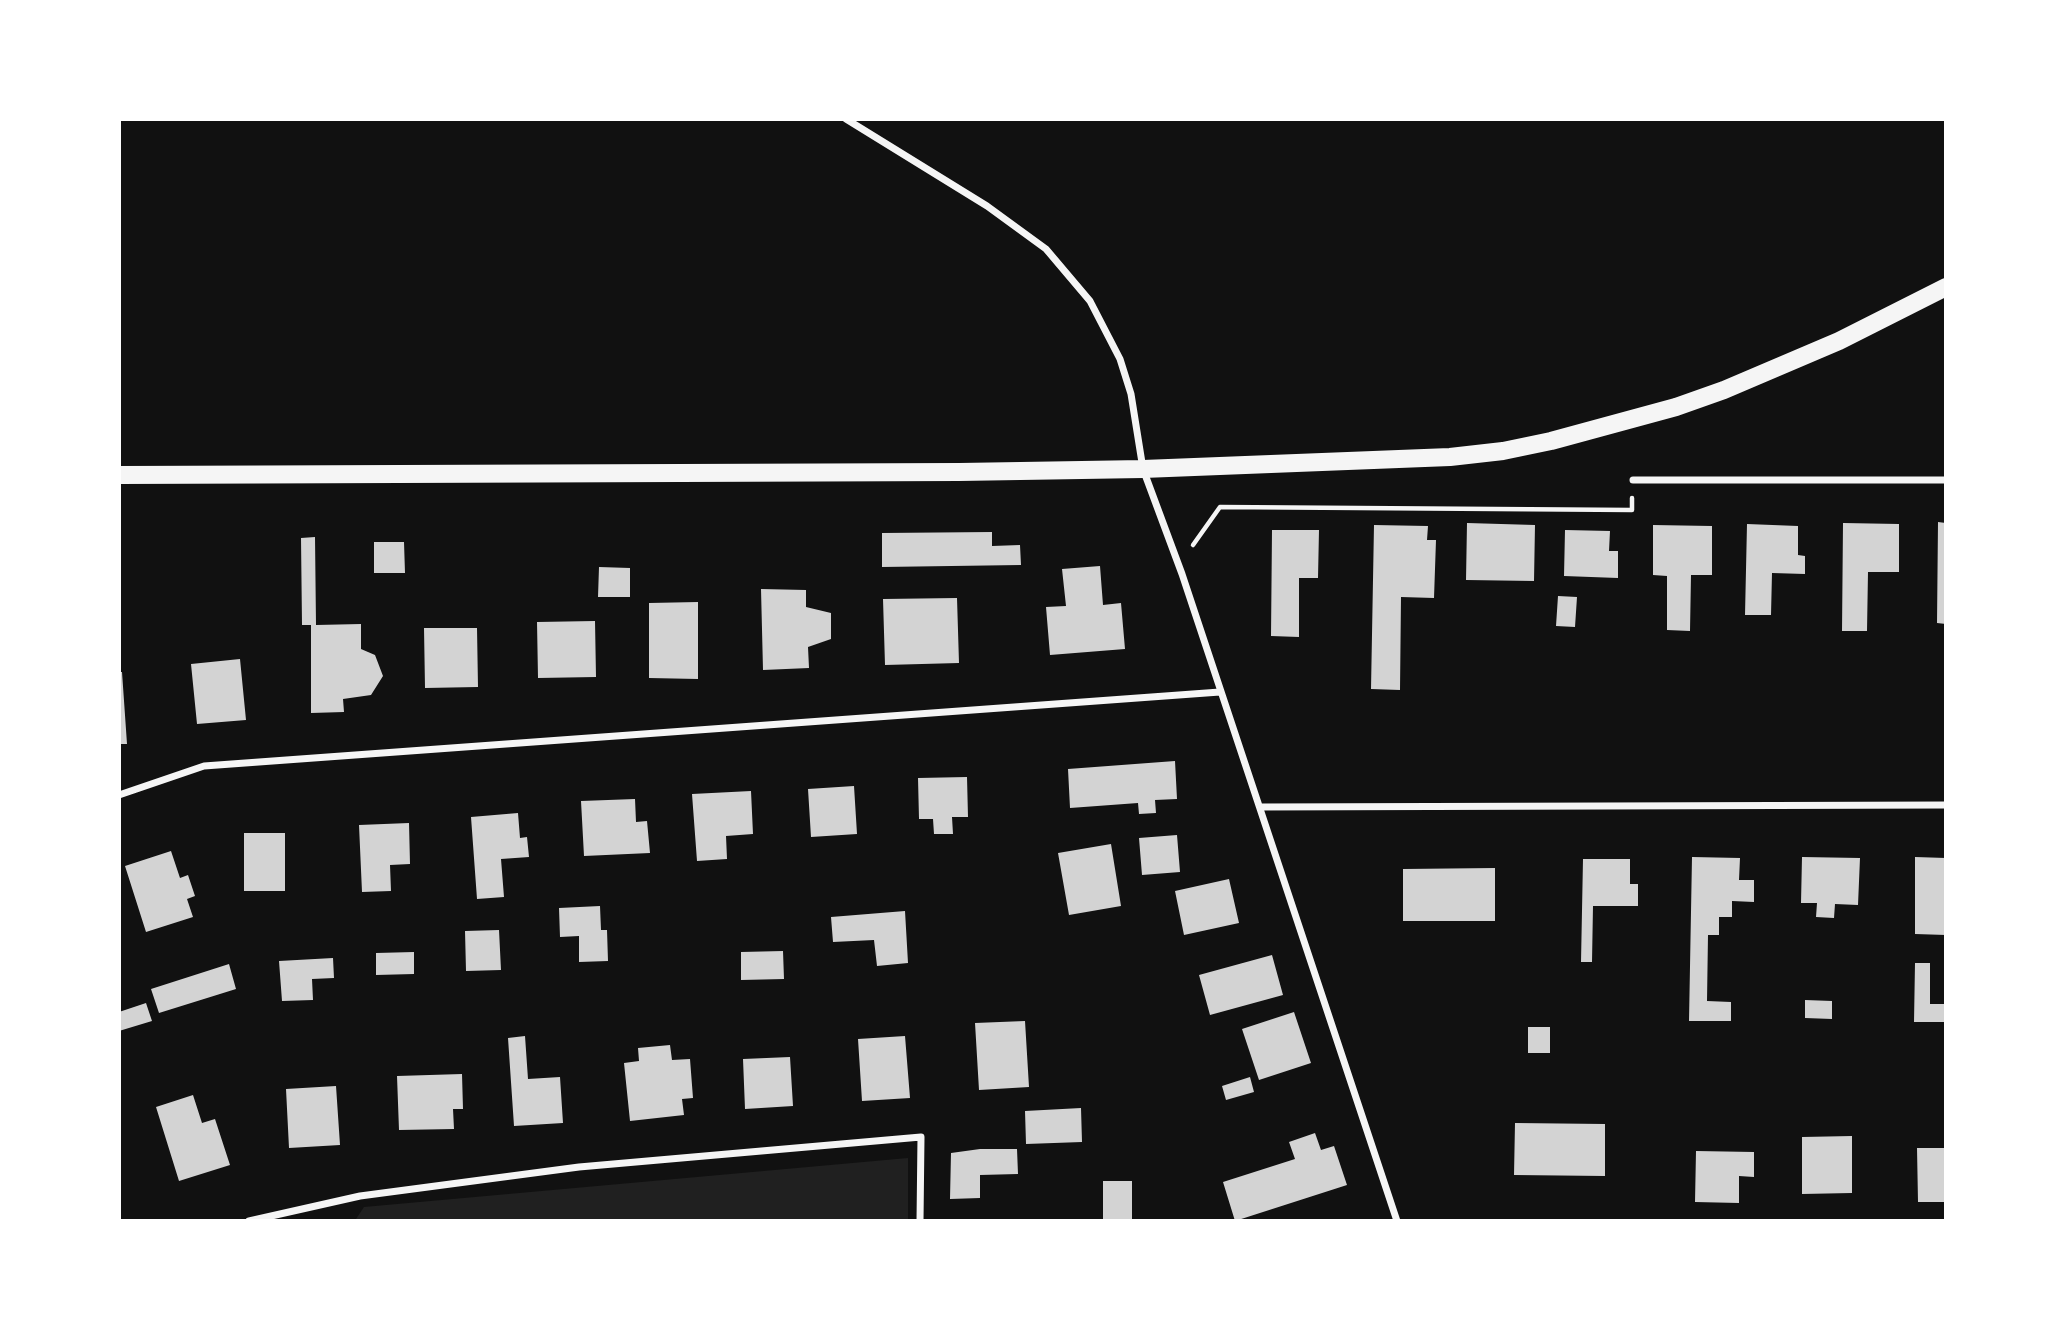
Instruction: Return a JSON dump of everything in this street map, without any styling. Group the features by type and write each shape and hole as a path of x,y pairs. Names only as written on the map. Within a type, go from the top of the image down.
{"main road":[{"path":"119,475 959,472 1143,469 1450,457 1503,451 1551,441 1676,407 1724,390 1839,341 1946,287"}],"street":[{"path":"846,119 987,206 1046,249 1090,301 1120,359 1131,394 1143,469 1179,566 1397,1221"},
{"path":"1633,480 1946,480"},
{"path":"119,795 204,766 1220,692"},
{"path":"1260,807 1946,804"},
{"path":"249,1221 360,1196 579,1167 921,1137 920,1221"}],"path":[{"path":"1179,566 1220,507 1632,510 1633,480"}],"shaded area":[{"path":"908,1158 908,1221 356,1219 364,1207"}],"building":[{"path":"1938,522 1946,523 1946,624 1937,623"},
{"path":"1467,523 1535,525 1534,581 1466,580"},
{"path":"1843,523 1899,524 1899,572 1868,572 1867,631 1842,631"},
{"path":"1747,524 1798,526 1798,555 1805,556 1805,574 1772,573 1771,615 1745,615"},
{"path":"1374,525 1428,526 1427,540 1436,540 1434,598 1401,597 1400,690 1371,689"},
{"path":"1653,525 1712,526 1712,575 1691,575 1690,631 1667,630 1667,576 1653,575"},
{"path":"1272,530 1319,530 1318,578 1299,578 1299,637 1271,636"},
{"path":"1565,530 1610,531 1609,551 1618,551 1618,578 1564,576"},
{"path":"992,532 992,546 1020,545 1021,565 882,567 882,533"},
{"path":"315,537 316,625 361,624 361,649 375,655 383,676 371,695 343,699 344,712 311,713 311,625 302,625 301,538"},
{"path":"374,542 404,542 405,573 374,573"},
{"path":"1100,566 1103,605 1121,603 1125,649 1050,655 1046,607 1066,606 1062,569"},
{"path":"599,567 630,568 630,597 598,597"},
{"path":"761,589 806,590 806,607 831,613 831,639 808,647 809,668 763,670"},
{"path":"1558,596 1577,597 1575,627 1556,626"},
{"path":"957,598 959,663 885,665 883,599"},
{"path":"698,602 698,679 649,678 649,603"},
{"path":"595,621 596,677 538,678 537,622"},
{"path":"424,628 477,628 478,687 425,688"},
{"path":"240,659 246,720 197,724 191,664"},
{"path":"119,672 122,672 127,744 119,744"},
{"path":"1175,761 1177,799 1155,800 1156,813 1139,814 1138,803 1070,808 1068,769"},
{"path":"967,777 968,817 952,817 953,834 934,834 933,819 919,819 918,778"},
{"path":"854,786 857,834 811,837 808,789"},
{"path":"751,791 753,834 726,836 727,859 697,861 692,794"},
{"path":"635,799 636,822 647,821 650,853 584,856 581,801"},
{"path":"518,813 520,838 527,837 529,857 501,859 504,897 477,899 471,817"},
{"path":"409,823 410,864 390,865 391,891 362,892 359,825"},
{"path":"244,833 285,833 285,891 244,891"},
{"path":"1177,835 1180,872 1142,875 1139,838"},
{"path":"1111,844 1121,906 1069,915 1058,853"},
{"path":"171,851 180,878 188,875 195,896 187,899 193,917 146,932 125,866"},
{"path":"1692,857 1740,858 1739,880 1754,880 1754,902 1732,901 1732,917 1719,917 1719,935 1708,935 1707,1001 1731,1002 1731,1021 1689,1021"},
{"path":"1802,857 1860,858 1858,905 1835,904 1834,918 1816,917 1817,903 1801,903"},
{"path":"1915,857 1946,858 1946,935 1915,934"},
{"path":"1583,859 1630,859 1630,884 1638,884 1638,906 1593,906 1592,962 1581,962"},
{"path":"1495,868 1495,921 1403,921 1403,869"},
{"path":"1229,879 1239,923 1184,935 1175,891"},
{"path":"600,906 601,930 607,930 608,961 579,962 579,936 560,937 559,908"},
{"path":"905,911 908,963 877,966 874,940 833,942 831,917"},
{"path":"499,930 501,970 466,971 465,931"},
{"path":"783,951 784,979 741,980 741,952"},
{"path":"414,952 414,974 376,975 376,953"},
{"path":"1272,955 1283,995 1210,1015 1199,975"},
{"path":"333,958 334,978 312,979 313,1000 282,1001 279,961"},
{"path":"1915,963 1930,963 1930,1004 1946,1004 1946,1022 1914,1022"},
{"path":"229,964 236,989 159,1013 151,989"},
{"path":"1805,1000 1832,1001 1832,1019 1805,1018"},
{"path":"146,1003 152,1021 119,1031 119,1012"},
{"path":"1294,1012 1311,1063 1259,1080 1242,1029"},
{"path":"1025,1021 1029,1087 979,1090 975,1023"},
{"path":"1528,1027 1550,1027 1550,1053 1528,1053"},
{"path":"525,1036 528,1079 560,1077 563,1123 514,1126 508,1038"},
{"path":"905,1036 910,1098 862,1101 858,1039"},
{"path":"670,1045 672,1060 690,1059 693,1098 682,1099 684,1115 630,1121 624,1063 639,1061 638,1048"},
{"path":"790,1057 793,1106 745,1109 743,1059"},
{"path":"462,1074 463,1109 453,1109 454,1129 399,1130 397,1076"},
{"path":"1250,1077 1254,1092 1226,1100 1222,1086"},
{"path":"336,1086 340,1145 289,1148 286,1089"},
{"path":"193,1095 202,1123 215,1119 230,1165 179,1181 156,1107"},
{"path":"1081,1108 1082,1142 1026,1144 1025,1111"},
{"path":"1515,1123 1605,1124 1605,1176 1514,1175"},
{"path":"1315,1133 1321,1150 1334,1146 1347,1185 1235,1221 1223,1182 1295,1159 1289,1142"},
{"path":"1852,1136 1852,1193 1802,1194 1802,1137"},
{"path":"1917,1148 1944,1148 1946,1202 1918,1202"},
{"path":"980,1149 1017,1149 1018,1174 980,1175 980,1198 950,1199 951,1153"},
{"path":"1696,1151 1754,1152 1754,1177 1739,1176 1739,1203 1695,1202"},
{"path":"1103,1181 1132,1181 1132,1221 1103,1221"}]}
